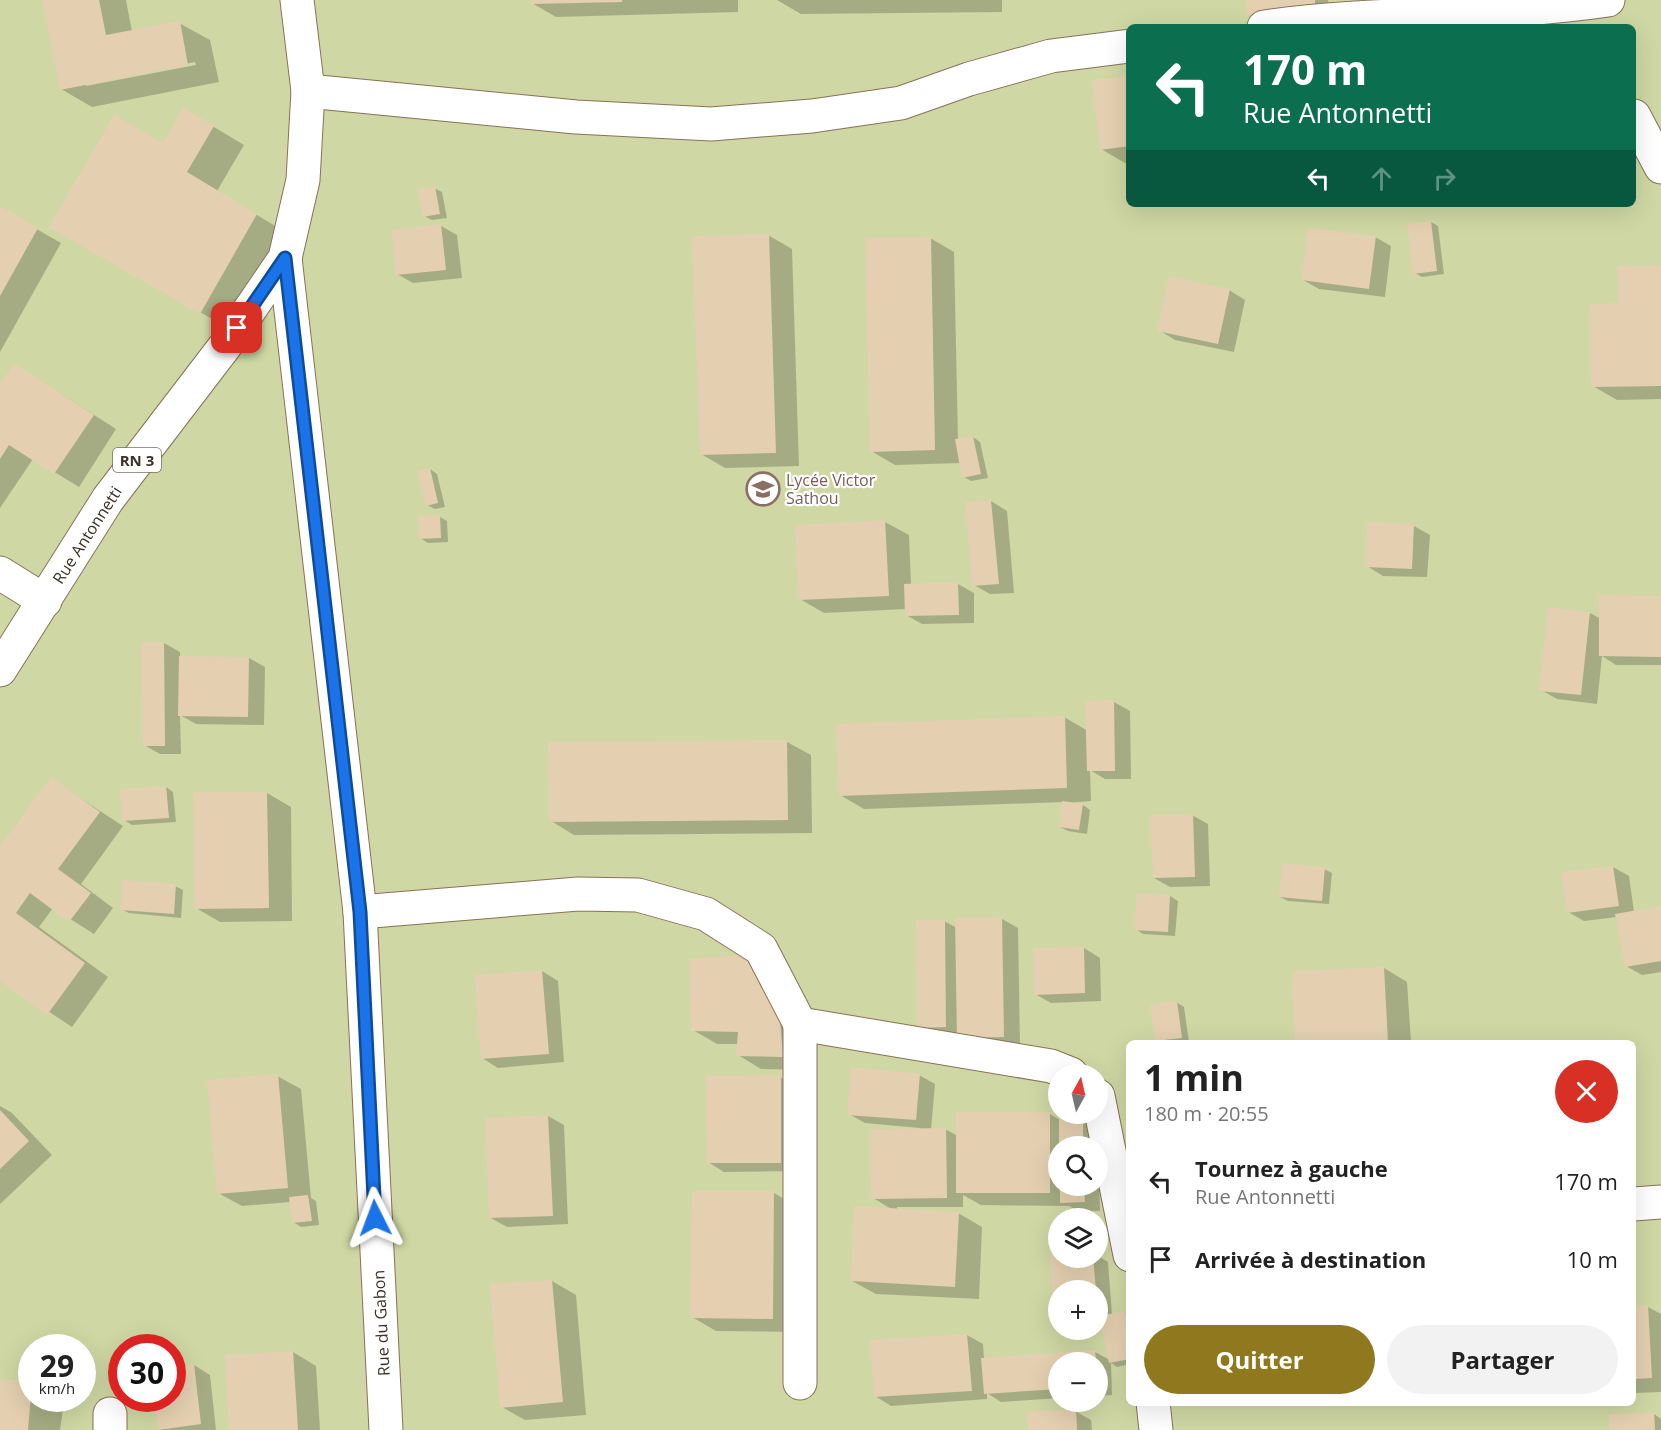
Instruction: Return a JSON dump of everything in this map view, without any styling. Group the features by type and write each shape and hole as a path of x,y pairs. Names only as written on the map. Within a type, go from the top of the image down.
{"main road":[{"name":"Rue du Gabon","path":"297,0 308,92 303,180 285,258 360,912 386,1430"},
{"path":"1274,24 1326,9 1565,11 1608,0"},
{"path":"308,92 576,117 711,124 812,116 902,103 1051,56 1126,47"},
{"path":"1636,120 1661,167"},
{"name":"Rue Antonnetti","path":"0,670 108,499 225,346 285,258"},
{"path":"0,573 45,601"},
{"path":"360,912 567,895 638,895 706,914 761,950 800,1024 800,1383"},
{"path":"800,1024 1048,1065"},
{"path":"1104,1124 1126,1232"},
{"path":"1636,1203 1661,1202"},
{"path":"1154,1406 1156,1430"}],"green space":[{"path":"0,0 1661,0 1661,1430 0,1430"}],"building":[{"path":"42,0 99,0 106,35 180,21 188,65 60,90"},
{"path":"530,0 622,0 622,2 530,4"},
{"path":"1245,0 1315,0 1315,5 1248,16"},
{"path":"1126,76 1126,147 1100,150 1092,80"},
{"path":"183,107 214,126 187,172 257,214 200,314 49,227 114,115 163,143"},
{"path":"435,186 440,214 423,217 417,189"},
{"path":"0,206 38,228 0,296"},
{"path":"1431,221 1437,271 1413,274 1407,224"},
{"path":"441,224 446,270 396,275 391,230"},
{"path":"1308,228 1376,236 1369,289 1301,280"},
{"path":"769,234 776,453 700,455 692,236"},
{"path":"931,237 935,450 870,452 865,238"},
{"path":"1661,265 1661,386 1591,387 1590,304 1618,303 1617,266"},
{"path":"1169,276 1230,289 1218,344 1157,331"},
{"path":"14,363 94,415 54,474 9,445 0,459 0,384"},
{"path":"973,436 981,474 962,478 955,439"},
{"path":"430,468 438,503 426,506 417,471"},
{"path":"991,500 999,584 972,586 965,502"},
{"path":"440,515 441,538 419,539 418,516"},
{"path":"885,520 889,596 799,600 795,525"},
{"path":"1367,522 1414,524 1412,569 1366,567"},
{"path":"958,582 959,615 905,616 904,584"},
{"path":"1599,595 1661,596 1661,657 1599,656"},
{"path":"1548,607 1590,612 1581,695 1539,691"},
{"path":"141,642 164,642 165,746 143,746"},
{"path":"179,656 249,657 248,717 178,716"},
{"path":"1114,700 1115,771 1087,771 1085,701"},
{"path":"1065,716 1067,788 839,796 836,724"},
{"path":"787,740 788,820 549,822 548,742"},
{"path":"51,777 100,812 58,869 91,893 69,922 30,893 16,913 85,963 47,1015 0,981 0,846"},
{"path":"166,786 169,818 122,821 120,789"},
{"path":"193,792 267,792 269,908 194,909"},
{"path":"1062,801 1083,804 1079,830 1059,827"},
{"path":"1193,814 1195,877 1153,878 1150,815"},
{"path":"1282,863 1325,867 1322,901 1279,897"},
{"path":"1613,866 1619,906 1567,913 1561,872"},
{"path":"122,880 176,884 174,914 120,910"},
{"path":"1137,893 1170,895 1168,932 1134,930"},
{"path":"1661,906 1661,961 1625,967 1615,914"},
{"path":"1002,917 1004,1037 957,1038 955,918"},
{"path":"916,920 945,920 946,1027 917,1028"},
{"path":"1084,947 1085,993 1034,995 1033,948"},
{"path":"752,955 779,1010 783,1057 736,1056 738,1032 691,1031 689,959"},
{"path":"1384,967 1388,1040 1295,1040 1292,971"},
{"path":"542,970 549,1054 481,1059 475,975"},
{"path":"1177,1001 1182,1038 1155,1040 1150,1004"},
{"path":"851,1067 920,1074 916,1120 847,1115"},
{"path":"278,1074 288,1188 217,1194 207,1080"},
{"path":"781,1075 781,1163 707,1163 706,1076"},
{"path":"0,1110 29,1141 0,1169"},
{"path":"956,1112 1048,1112 1050,1136 1048,1136 1048,1193 956,1193"},
{"path":"548,1115 553,1216 489,1218 485,1118"},
{"path":"1059,1124 1083,1124 1083,1136 1059,1136"},
{"path":"946,1128 947,1198 871,1199 870,1129"},
{"path":"692,1191 774,1191 773,1319 690,1318"},
{"path":"308,1195 312,1221 292,1223 289,1197"},
{"path":"1060,1196 1085,1196 1085,1202 1060,1203"},
{"path":"854,1206 959,1212 955,1287 851,1281"},
{"path":"1051,1268 1094,1268 1095,1280 1052,1280"},
{"path":"552,1280 563,1402 500,1408 490,1284"},
{"path":"1648,1305 1652,1378 1636,1379 1636,1306"},
{"path":"1125,1311 1126,1360 1109,1363 1104,1340 1108,1340 1108,1314"},
{"path":"967,1334 972,1391 874,1397 870,1340"},
{"path":"1095,1350 1095,1352 1066,1352"},
{"path":"293,1351 298,1430 229,1430 225,1355"},
{"path":"1048,1353 1048,1390 984,1394 981,1358"},
{"path":"194,1364 201,1424 158,1430 156,1412 186,1412 186,1365"},
{"path":"0,1379 18,1381 18,1412 30,1412 28,1430 0,1430"},
{"path":"1027,1412 1076,1412 1077,1430 1028,1430"},
{"path":"1654,1413 1655,1430 1609,1430 1609,1414"}],"place":[{"name":"Lycée Victor Sathou","path":"763,489"}],"route":[{"path":"237,328 285,258 360,912 375,1218"}]}
